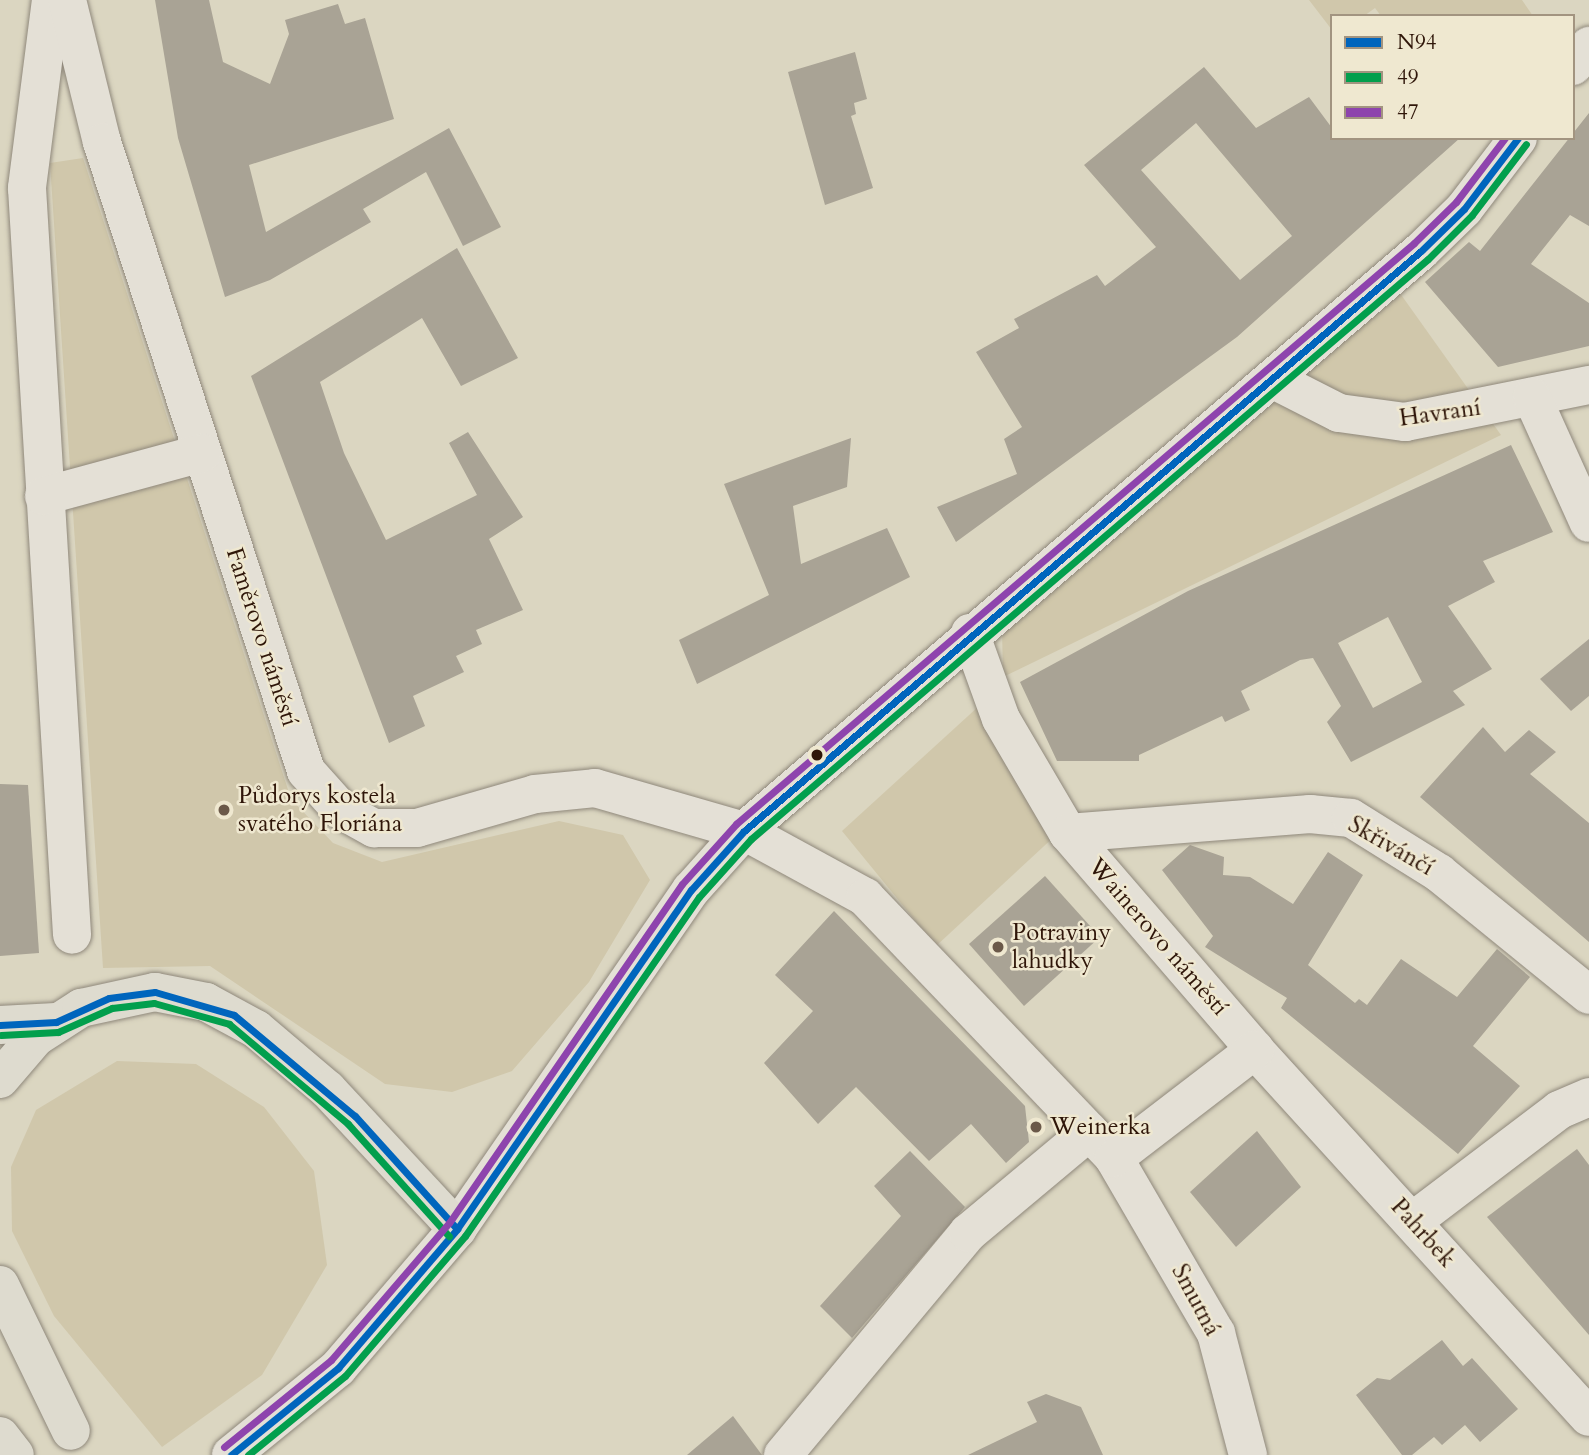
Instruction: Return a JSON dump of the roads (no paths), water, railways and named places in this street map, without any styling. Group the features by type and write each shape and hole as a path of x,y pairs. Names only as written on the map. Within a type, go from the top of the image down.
{"highway":[{"path":"0,1079 56,1022 109,998 155,992 234,1015 350,1111 457,1229"},
{"path":"0,1025 56,1022"},
{"path":"0,1285 82,1443"},
{"path":"0,1334 82,1443"},
{"path":"0,1436 15,1455"}],"street":[{"path":"51,0 27,188 72,935"},
{"name":"Faměrovo náměstí","path":"67,0 102,142 306,771 341,810 374,828 417,828 535,794 595,788 744,831"},
{"path":"1575,64 1589,46"},
{"path":"231,1455 338,1368 457,1229 691,890 744,831 970,633 1272,379 1464,209 1516,140"},
{"name":"Havraní","path":"1272,379 1339,413 1405,422 1589,385"},
{"path":"1532,397 1589,523"},
{"path":"44,496 202,453"},
{"name":"Wainerovo náměstí","path":"970,633 1000,719 1068,832 1255,1051"},
{"name":"Skřivánčí","path":"1068,832 1310,814 1351,818 1439,873 1589,995"},
{"path":"744,831 865,897 1102,1145"},
{"path":"803,1446 968,1233 1102,1145 1255,1051"},
{"name":"Pahrbek","path":"1255,1051 1413,1221 1589,1417"},
{"path":"1413,1221 1559,1110 1589,1097"},
{"name":"Smutná","path":"1102,1145 1216,1333 1248,1455"}],"place":[{"name":"Půdorys kostela svatého Floriána","path":"224,810"},
{"name":"Potraviny lahudky","path":"998,947"},
{"name":"Weinerka","path":"1036,1127"}]}
